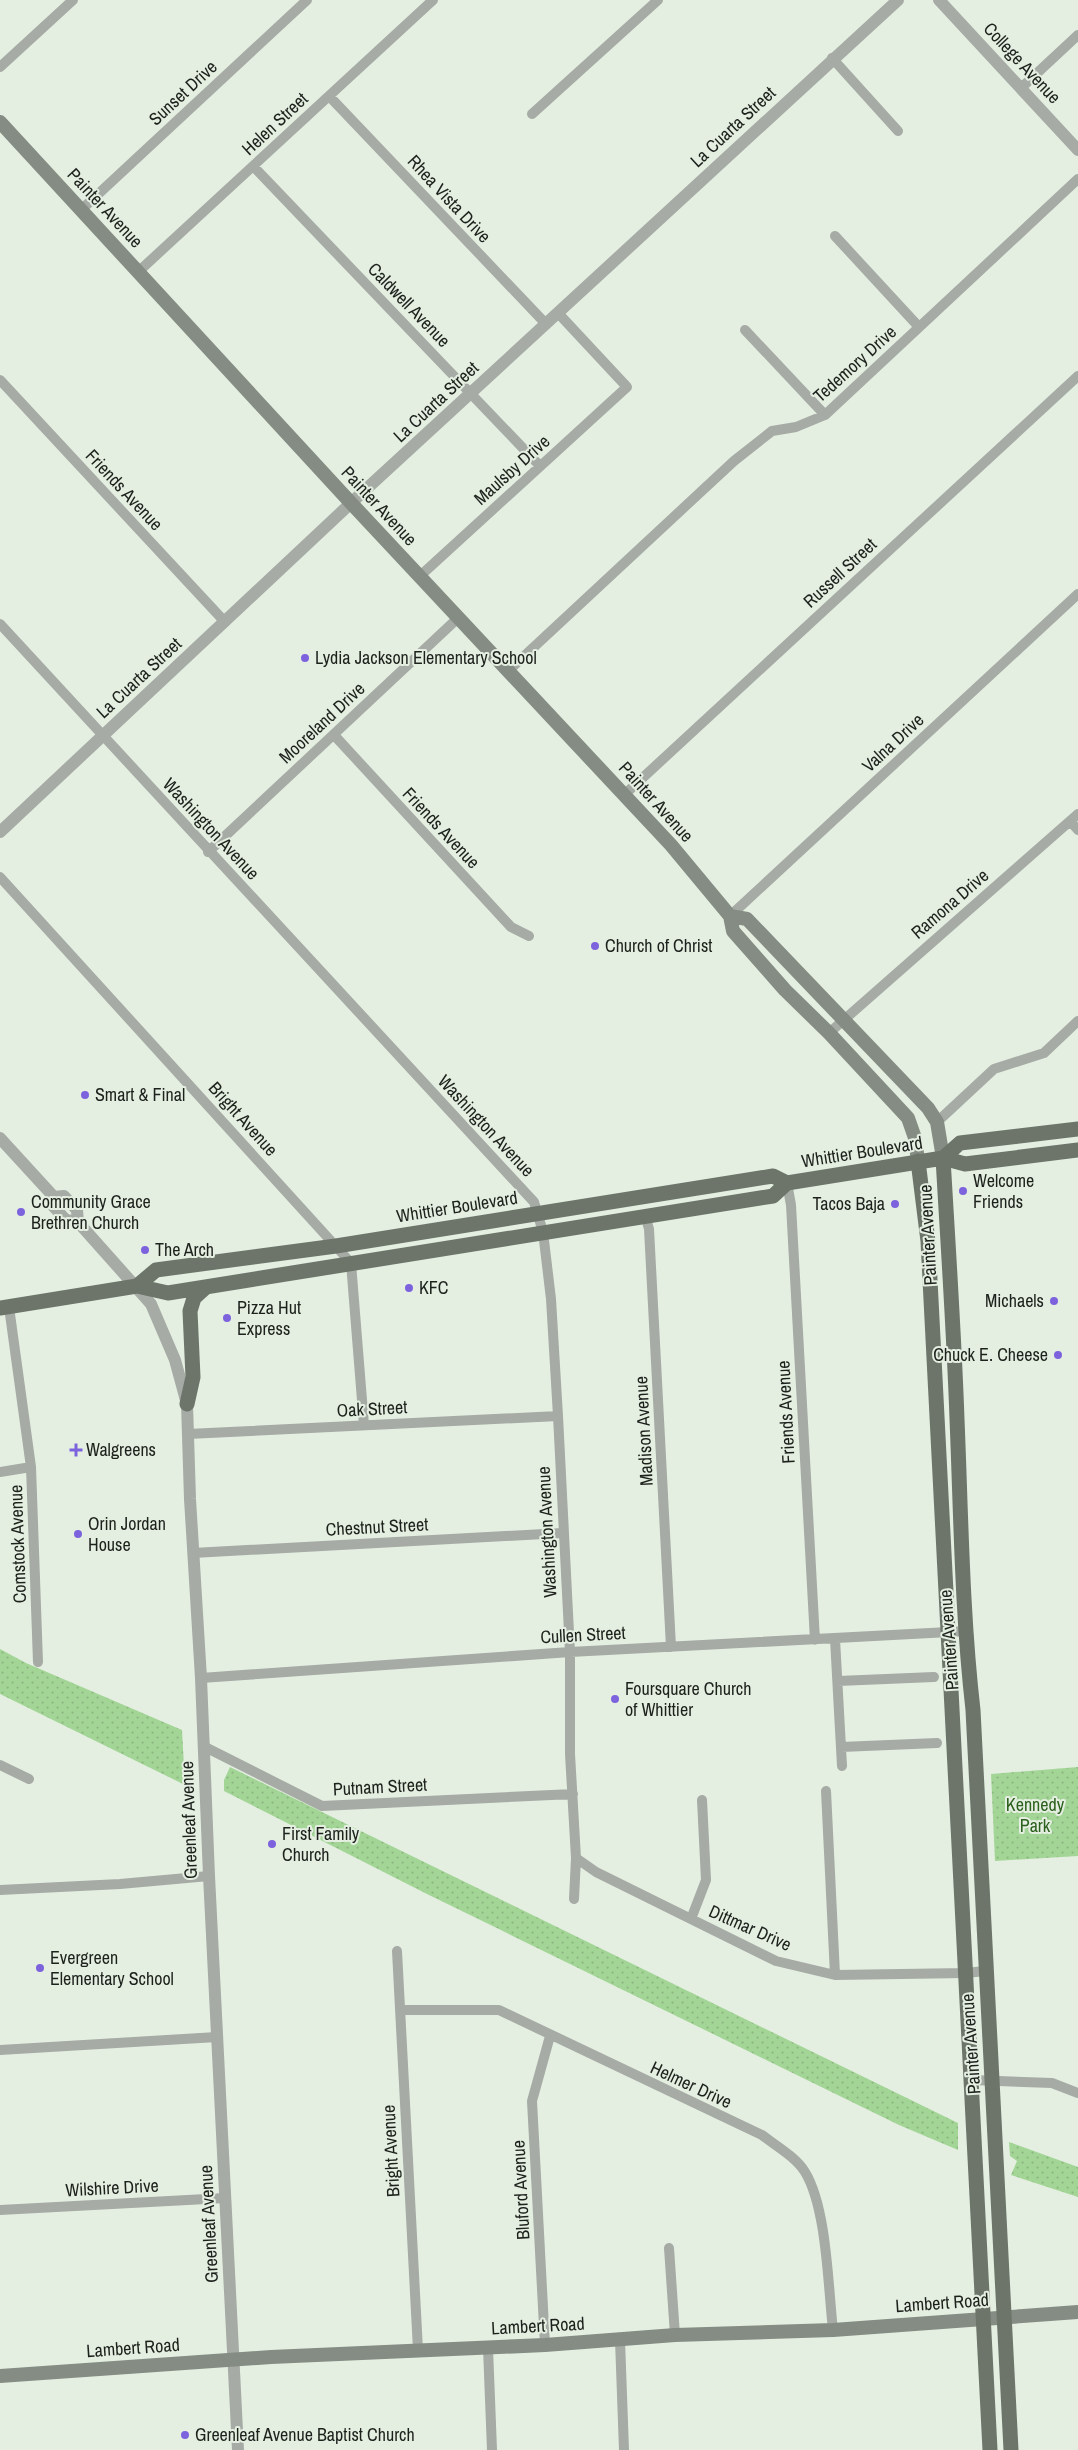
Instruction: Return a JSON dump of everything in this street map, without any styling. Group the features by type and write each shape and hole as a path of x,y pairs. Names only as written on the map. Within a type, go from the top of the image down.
{"main road":[{"name":"Painter Avenue","path":"0,122 351,503 671,845 730,916 733,931 785,990 829,1033 908,1118 916,1138 926,1218 943,1516 990,2450"},
{"name":"Painter Avenue","path":"730,916 747,919 844,1018 928,1108 936,1122 943,1158 968,1661 973,1710 992,2080 996,2198 1005,2317 1011,2450"},
{"name":"Whittier Boulevard","path":"943,1158 960,1143 1078,1128"},
{"name":"Whittier Boulevard","path":"4,1307 136,1286 168,1293 205,1288 645,1215 773,1196 787,1183 918,1161 943,1158 965,1164 1078,1150"},
{"name":"Whittier Boulevard","path":"136,1286 156,1270 336,1246 773,1176 787,1183"},
{"path":"187,1404 192,1377 190,1311 194,1298 205,1288"},
{"path":"943,1516 952,1525 955,1564 964,1574"},
{"name":"Lambert Road","path":"0,2376 233,2360 545,2345 675,2335 833,2330 1078,2312"}],"street":[{"path":"0,67 72,0"},
{"name":"Sunset Drive","path":"81,210 307,0"},
{"name":"Helen Street","path":"138,272 433,0"},
{"path":"532,114 658,0"},
{"name":"La Cuarta Street","path":"0,832 351,503 832,58 898,0"},
{"name":"College Avenue","path":"939,0 1078,150"},
{"path":"1021,88 1078,35"},
{"path":"832,58 898,131"},
{"name":"Rhea Vista Drive","path":"330,96 546,324"},
{"name":"Caldwell Avenue","path":"253,166 540,466"},
{"name":"Tedemory Drive","path":"508,671 727,467 761,439 772,431 796,427 825,415 1078,179"},
{"path":"835,236 919,328"},
{"name":"Maulsby Drive","path":"420,576 627,387 558,313"},
{"path":"745,330 825,415"},
{"name":"Russell Street","path":"624,794 1078,376"},
{"name":"Friends Avenue","path":"0,380 225,622"},
{"name":"Valna Drive","path":"730,916 1078,594"},
{"name":"Mooreland Drive","path":"208,852 458,618"},
{"name":"Washington Avenue","path":"0,624 208,852 534,1202 543,1232 551,1299 558,1416 562,1533 570,1652 576,1858 574,1899"},
{"name":"Friends Avenue","path":"334,735 511,927 529,936"},
{"path":"1074,817 1078,830"},
{"name":"Ramona Drive","path":"829,1033 1074,817"},
{"name":"Bright Avenue","path":"0,877 352,1263"},
{"path":"936,1122 994,1069 1044,1053 1078,1021"},
{"name":"Greenleaf Avenue","path":"0,1138 54,1197 53,1206 62,1216 66,1220 78,1222 151,1304 175,1360 187,1404 193,1553 201,1678 208,1876 238,2450"},
{"name":"Friends Avenue","path":"787,1183 791,1204 815,1640"},
{"name":"Madison Avenue","path":"645,1215 649,1229 671,1647"},
{"path":"352,1263 364,1425"},
{"name":"Comstock Avenue","path":"4,1307 31,1467 38,1662"},
{"name":"Oak Street","path":"188,1434 558,1416"},
{"path":"0,1472 31,1467"},
{"name":"Chestnut Street","path":"193,1553 562,1533"},
{"name":"Cullen Street","path":"201,1678 570,1652 968,1632"},
{"path":"835,1639 842,1766"},
{"path":"838,1682 934,1677"},
{"path":"841,1747 937,1743"},
{"name":"Putnam Street","path":"203,1746 322,1806 573,1794"},
{"path":"0,1765 29,1779"},
{"path":"826,1790 835,1975"},
{"path":"691,1920 706,1880 702,1800"},
{"name":"Dittmar Drive","path":"576,1858 596,1872 776,1961 835,1975 985,1971"},
{"path":"0,1890 120,1884 208,1876"},
{"name":"Bright Avenue","path":"397,1952 418,2350"},
{"name":"Helmer Drive","path":"400,2010 500,2010 550,2036 762,2135 789,2155 805,2171 819,2202 833,2330"},
{"name":"Bluford Avenue","path":"545,2345 532,2101 550,2036"},
{"path":"0,2050 217,2037"},
{"path":"972,2080 1052,2083 1078,2093"},
{"name":"Wilshire Drive","path":"0,2210 225,2198"},
{"path":"669,2248 675,2335"},
{"path":"620,2340 624,2450"},
{"path":"488,2348 492,2450"}],"green space":[{"path":"0,1649 26,1663 182,1730 185,1785 0,1694"},
{"path":"230,1767 958,2123 958,2150 899,2125 427,1894 224,1791 224,1780"},
{"name":"Kennedy Park","path":"1078,1767 1078,1856 995,1861 991,1774"},
{"path":"1009,2142 1078,2167 1078,2197 1011,2175 1017,2161 1010,2156"}],"place":[{"name":"Lydia Jackson Elementary School","path":"305,658"},
{"name":"Church of Christ","path":"595,946"},
{"name":"Smart & Final","path":"85,1095"},
{"name":"Welcome Friends","path":"963,1191"},
{"name":"Tacos Baja","path":"895,1204"},
{"name":"Community Grace Brethren Church","path":"21,1212"},
{"name":"The Arch","path":"145,1250"},
{"name":"KFC","path":"409,1288"},
{"name":"Michaels","path":"1054,1301"},
{"name":"Pizza Hut Express","path":"227,1318"},
{"name":"Chuck E. Cheese","path":"1058,1355"},
{"name":"Walgreens","path":"76,1450"},
{"name":"Orin Jordan House","path":"78,1534"},
{"name":"Foursquare Church of Whittier","path":"615,1699"},
{"name":"First Family Church","path":"272,1844"},
{"name":"Evergreen Elementary School","path":"40,1968"},
{"name":"Greenleaf Avenue Baptist Church","path":"185,2435"}]}
